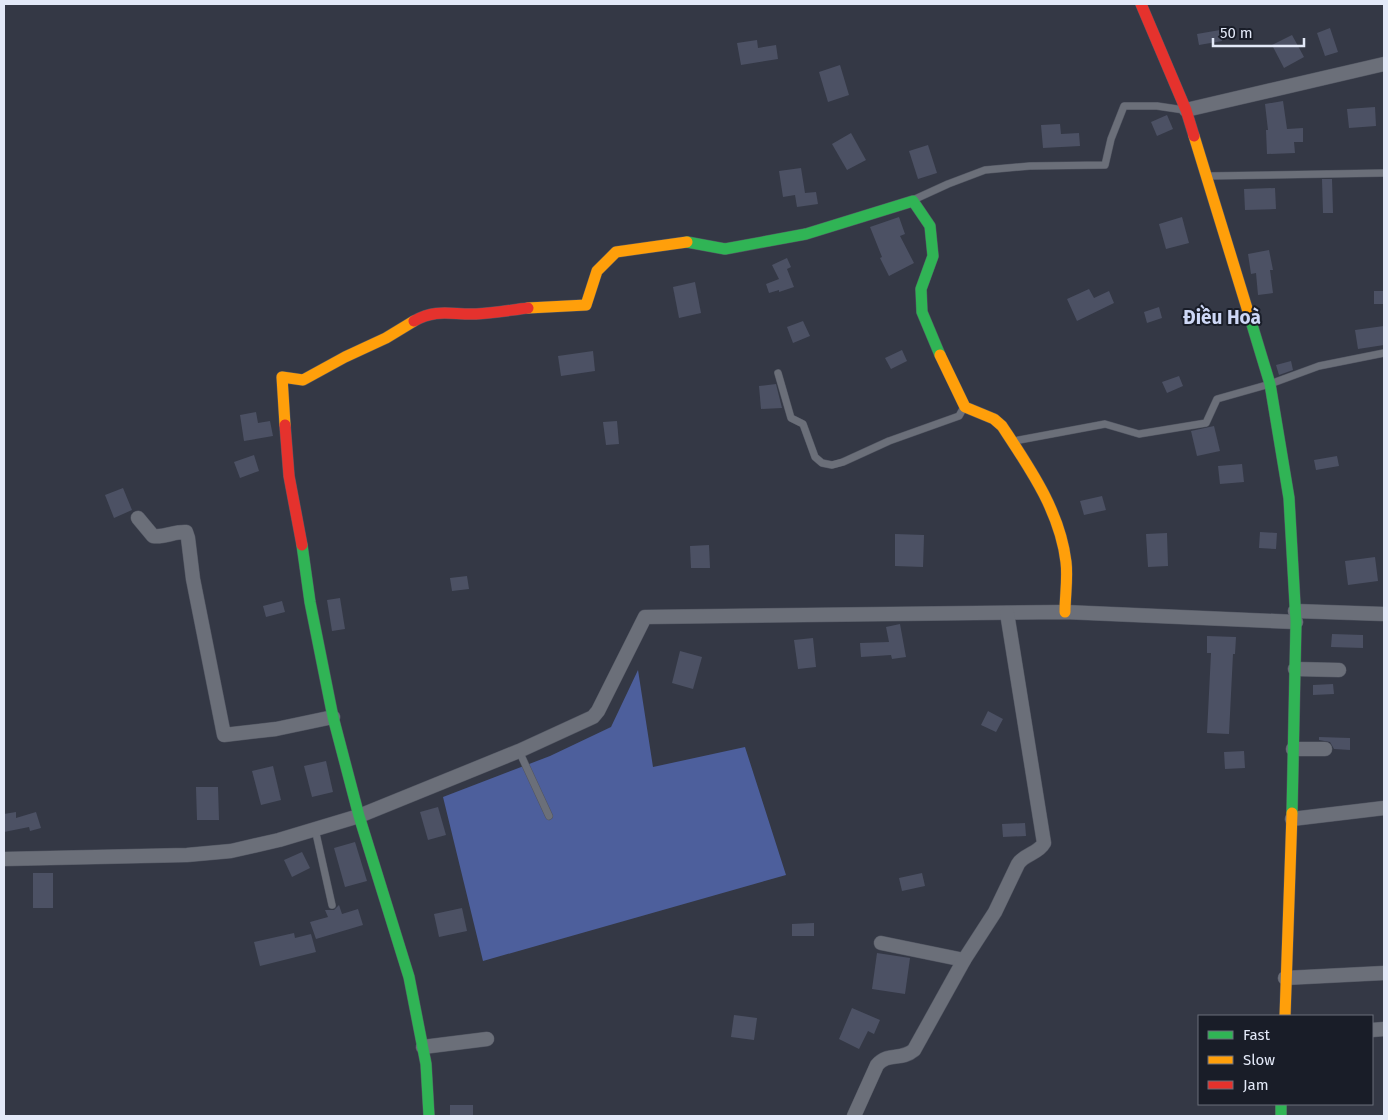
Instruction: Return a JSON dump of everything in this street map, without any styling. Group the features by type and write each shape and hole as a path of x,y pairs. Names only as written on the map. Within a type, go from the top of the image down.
{"street":[{"path":"1141,4 1186,110 1270,384 1289,498 1295,617 1295,669 1285,1015"},
{"path":"1186,110 1384,64"},
{"path":"429,1116 426,1064 409,977 360,816 333,717 310,602 304,554 289,476 282,377 303,380 345,356 386,338 425,314 443,312 474,314 552,306 586,305 597,271 616,252 690,242 725,249 806,234 913,201 930,226 933,256 921,289 922,312 947,373 964,406 994,419 1002,426 1037,480 1058,527 1066,562 1065,612"},
{"path":"138,518 146,530 153,536 160,537 186,532 193,579 224,735 276,729 333,717"},
{"path":"4,859 187,855 231,851 279,840 360,816 519,752 593,717 598,711 645,616 1065,612 1295,617 1384,614"},
{"path":"854,1116 877,1065 886,1057 908,1055 914,1050 964,960 995,912 1021,859 1037,851 1044,843 1007,613"},
{"path":"1295,669 1339,670"},
{"path":"1293,749 1325,749"},
{"path":"1292,818 1384,808"},
{"path":"881,943 964,960"},
{"path":"1285,978 1384,973"},
{"path":"423,1047 487,1039"}],"lane":[{"path":"913,201 948,184 984,170 1038,166 1105,165 1111,139 1124,106 1157,106 1186,110"},
{"path":"1206,176 1384,173"},
{"path":"1011,442 1105,424 1139,434 1206,423 1217,399 1270,384 1319,366 1384,353"},
{"path":"778,373 791,418 803,424 815,456 819,461 832,465 843,462 889,441 959,416 964,406"},
{"path":"519,752 549,816"},
{"path":"315,829 332,905"}],"shaded area":[{"path":"638,670 653,767 745,747 786,875 483,961 443,797 550,756 611,727"}],"building":[{"path":"1330,28 1338,52 1325,56 1317,33"},
{"path":"1220,30 1222,41 1199,45 1197,34"},
{"path":"1292,35 1304,57 1284,68 1272,45"},
{"path":"757,40 758,48 776,45 778,59 741,65 737,43"},
{"path":"840,65 849,95 828,102 819,72"},
{"path":"1283,101 1287,129 1303,128 1303,142 1294,142 1295,153 1267,154 1266,130 1268,130 1265,104"},
{"path":"1375,107 1376,126 1349,128 1347,109"},
{"path":"1167,115 1173,129 1157,136 1151,122"},
{"path":"1060,124 1061,134 1079,133 1080,146 1043,148 1041,125"},
{"path":"851,133 866,160 847,170 832,144"},
{"path":"928,145 937,173 918,179 909,151"},
{"path":"801,168 805,193 816,192 818,204 797,207 795,195 783,197 779,171"},
{"path":"1322,179 1332,179 1333,213 1323,213"},
{"path":"1275,188 1276,209 1245,210 1244,189"},
{"path":"899,217 905,234 900,236 914,263 889,276 880,258 882,257 870,227"},
{"path":"1182,217 1189,243 1166,249 1159,224"},
{"path":"1269,250 1273,270 1270,270 1273,293 1258,295 1256,273 1251,274 1248,254"},
{"path":"787,258 791,267 787,269 794,287 769,293 766,284 779,279 772,265"},
{"path":"695,282 701,313 679,318 673,287"},
{"path":"1089,289 1094,298 1109,291 1114,303 1077,321 1067,299"},
{"path":"1374,291 1384,291 1384,304 1374,304"},
{"path":"1159,307 1162,318 1147,323 1144,312"},
{"path":"803,321 810,336 793,343 787,327"},
{"path":"1384,326 1384,345 1358,349 1355,330"},
{"path":"902,350 907,361 891,369 885,358"},
{"path":"593,351 595,371 561,376 558,356"},
{"path":"1291,361 1293,370 1279,375 1276,365"},
{"path":"1179,376 1183,386 1167,393 1162,382"},
{"path":"776,384 782,408 761,409 759,386"},
{"path":"256,412 258,423 270,421 273,436 244,441 240,415"},
{"path":"617,421 619,444 606,445 603,422"},
{"path":"1214,426 1220,451 1197,456 1191,431"},
{"path":"254,455 259,471 240,478 234,462"},
{"path":"1337,456 1339,466 1316,470 1314,460"},
{"path":"1242,464 1244,482 1220,484 1218,466"},
{"path":"123,488 132,510 114,518 105,495"},
{"path":"1102,496 1106,510 1084,515 1080,501"},
{"path":"1260,532 1277,533 1276,549 1259,548"},
{"path":"1167,533 1168,566 1148,567 1146,534"},
{"path":"895,534 924,535 923,567 895,566"},
{"path":"709,545 710,568 691,568 690,546"},
{"path":"1375,557 1378,581 1348,585 1345,561"},
{"path":"467,576 469,589 452,591 450,578"},
{"path":"340,598 345,629 332,631 327,600"},
{"path":"282,601 285,612 266,617 263,606"},
{"path":"900,624 906,657 892,659 891,655 861,657 860,643 889,642 886,627"},
{"path":"1332,634 1363,635 1363,648 1331,647"},
{"path":"1207,636 1236,637 1235,654 1233,654 1229,734 1207,733 1211,653 1207,653"},
{"path":"813,638 816,667 798,669 794,640"},
{"path":"680,651 702,657 693,689 672,683"},
{"path":"1333,684 1334,694 1313,695 1313,685"},
{"path":"988,711 1003,719 996,732 981,725"},
{"path":"1319,737 1350,738 1350,750 1334,749 1330,742 1319,740"},
{"path":"1244,751 1245,768 1225,769 1224,752"},
{"path":"326,761 333,792 312,797 304,766"},
{"path":"273,766 281,800 261,805 252,771"},
{"path":"196,787 218,787 219,820 197,820"},
{"path":"438,807 446,835 428,840 420,812"},
{"path":"16,812 16,818 36,812 41,828 30,831 29,827 4,832 4,814"},
{"path":"1025,823 1026,836 1003,837 1002,824"},
{"path":"355,842 367,881 345,887 334,848"},
{"path":"302,852 310,868 292,877 284,860"},
{"path":"33,873 53,873 53,908 33,908"},
{"path":"922,873 925,886 902,891 899,878"},
{"path":"339,905 342,914 358,909 363,925 316,939 310,922 328,917 325,910 334,910"},
{"path":"462,908 467,931 439,937 434,914"},
{"path":"814,923 814,936 792,936 792,924"},
{"path":"294,933 295,938 311,934 316,952 260,966 254,942"},
{"path":"877,953 910,958 905,994 872,989"},
{"path":"852,1008 880,1020 874,1034 868,1031 859,1049 839,1039"},
{"path":"734,1015 757,1018 754,1040 731,1037"},
{"path":"450,1105 473,1105 473,1116 450,1116"}],"traffic: fast":[{"path":"687,242 725,249 806,234 913,201 930,226 933,256 921,289 922,312 940,355"},
{"path":"1250,318 1270,384 1289,498 1296,622 1292,813"},
{"path":"302,545 310,602 333,717 359,816 409,977 426,1064 429,1116"},
{"path":"1281,1105 1281,1116"}],"traffic: slow":[{"path":"1194,136 1250,318"},
{"path":"528,308 586,305 597,271 616,252 687,242"},
{"path":"285,425 282,377 303,380 345,357 386,338 414,321"},
{"path":"940,355 965,407 994,419 1002,426 1042,490 1063,543 1067,581 1065,612"},
{"path":"1285,1015 1292,813"}],"traffic: jam":[{"path":"1141,4 1186,110 1194,136"},
{"path":"414,321 437,313 476,314 528,308"},
{"path":"285,425 289,476 302,545"}],"district":[{"name":"Điều Hoà","path":"1222,317"}]}
